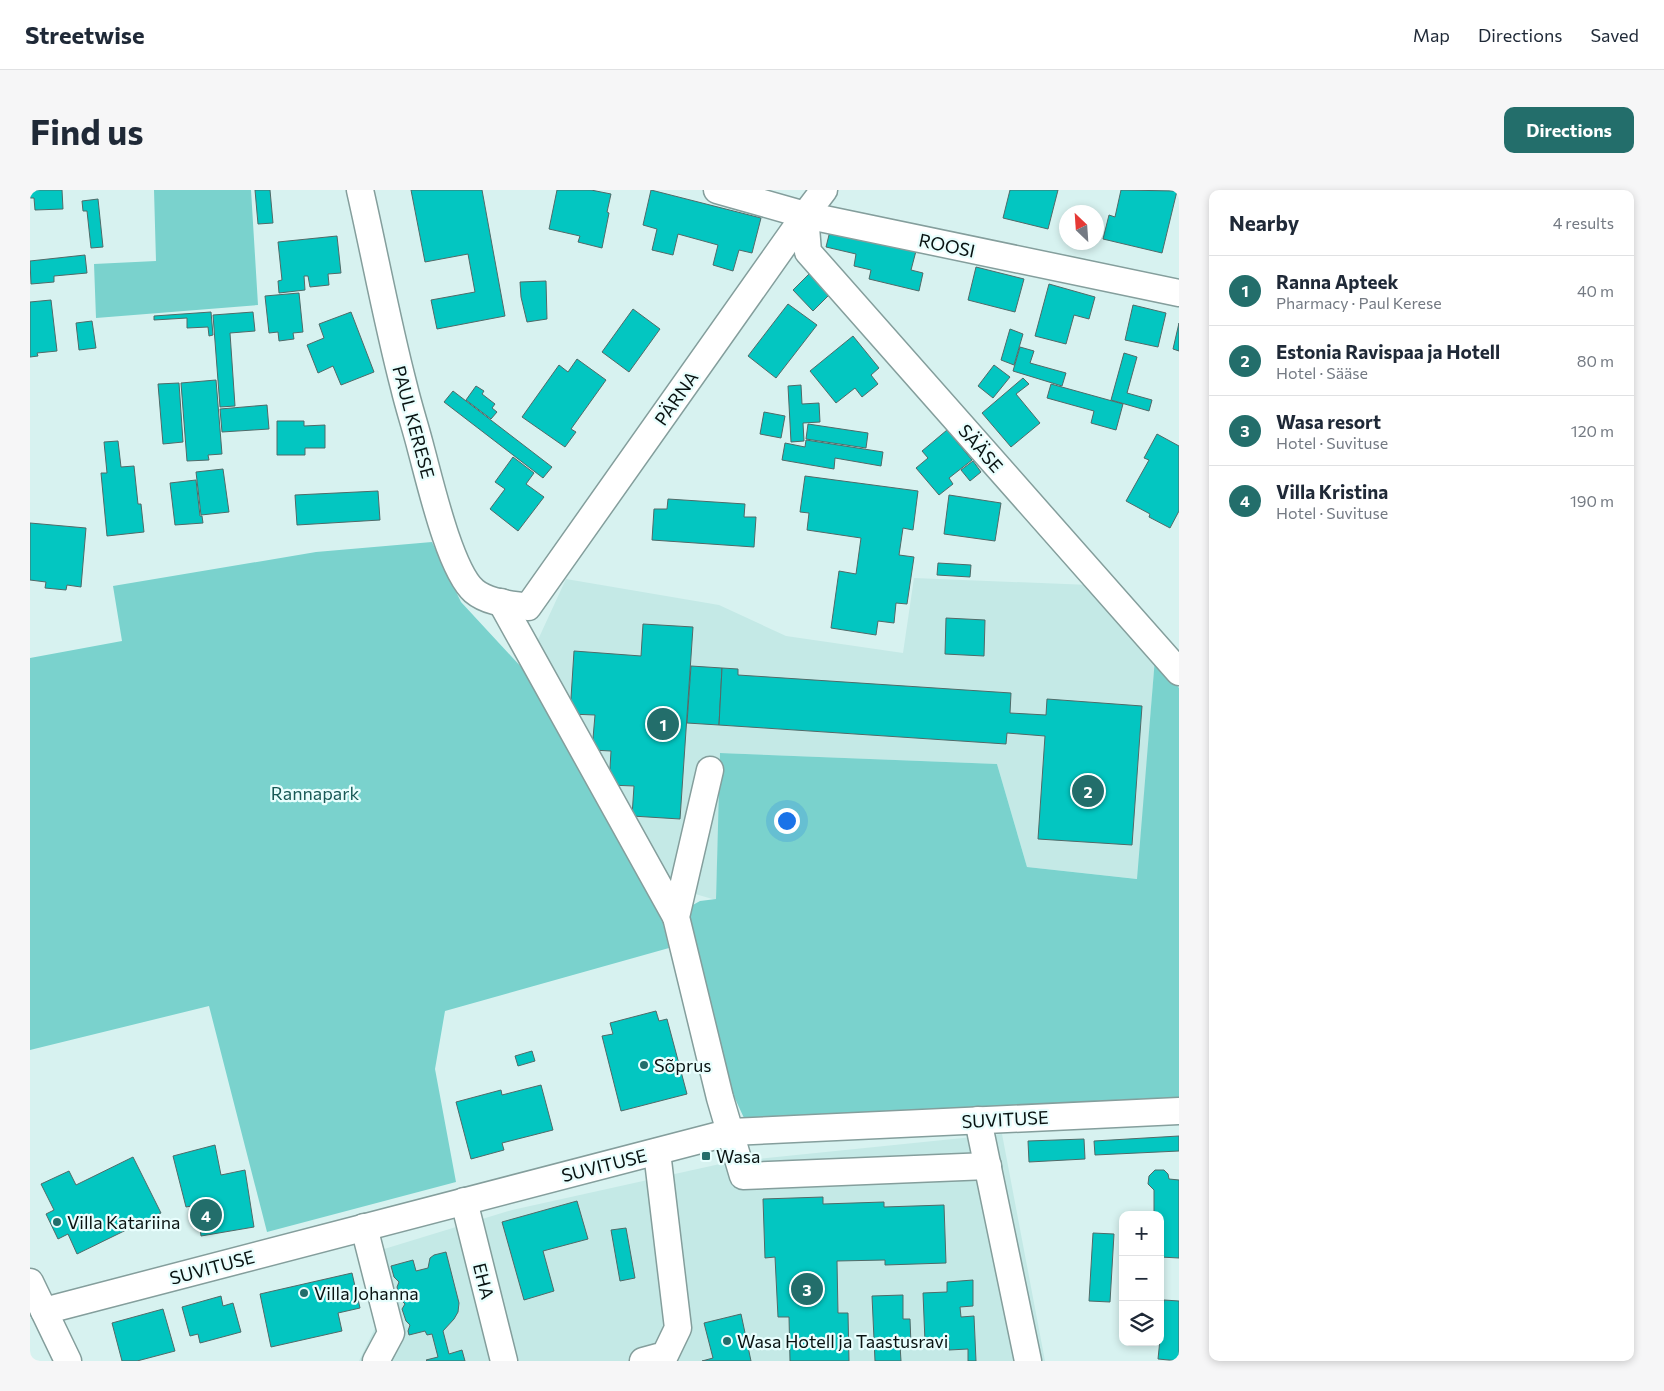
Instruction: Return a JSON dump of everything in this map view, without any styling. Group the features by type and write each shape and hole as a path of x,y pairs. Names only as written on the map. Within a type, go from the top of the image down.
{"street":[{"name":"PAUL KERESE","path":"360,190 404,386 434,499 451,550 461,574 474,591 484,597 528,607"},
{"name":"ROOSI","path":"717,190 805,215 1179,293"},
{"name":"PÄRNA","path":"528,607 824,190"},
{"name":"SÄÄSE","path":"805,215 808,252 1179,672"},
{"path":"501,602 676,917 720,1098 743,1176 988,1166"},
{"path":"676,917 710,770"},
{"name":"SUVITUSE","path":"44,1311 731,1132 1179,1111"},
{"path":"978,1120 1028,1361"},
{"path":"643,1361 665,1355 678,1328 657,1152"},
{"name":"EHA","path":"464,1201 504,1361"},
{"path":"364,1228 391,1333 376,1361"},
{"path":"30,1282 68,1361"}],"shaded area":[{"path":"914,578 1090,585 1155,658 1138,879 1027,867 997,764 721,753 716,900 643,879 524,670 566,579 719,605 786,636 903,653"},
{"path":"1002,1134 1045,1361 359,1361 379,1320 358,1257 512,1210 729,1162"}],"green space":[{"path":"154,190 251,190 258,305 96,318 94,264 156,261"},
{"name":"Rannapark","path":"432,542 461,602 524,670 659,907 669,948 445,1011 435,1069 456,1182 267,1232 209,1006 30,1050 30,658 122,641 113,586 316,552"},
{"path":"1155,658 1179,688 1179,1097 744,1118 726,1079 688,922 691,906 700,901 716,899 720,753 997,764 1027,867 1137,879"}],"building":[{"path":"30,190 62,190 63,209 35,210 34,198 30,198"},
{"path":"255,190 270,190 273,223 258,224"},
{"path":"411,190 482,190 505,316 437,329 431,300 475,292 468,254 425,262"},
{"path":"557,190 591,190 611,194 602,248 578,242 580,236 549,229"},
{"path":"651,190 761,218 752,253 739,250 733,271 713,265 718,245 678,234 673,255 652,250 657,229 643,225"},
{"path":"1010,190 1058,190 1048,229 1003,218"},
{"path":"1121,190 1177,191 1162,253 1104,239 1109,215 1115,217"},
{"path":"98,199 103,247 91,248 87,211 83,211 82,201"},
{"path":"830,231 916,251 911,270 923,273 919,291 869,279 871,270 854,266 856,254 826,247"},
{"path":"337,236 341,273 328,274 329,285 310,287 308,276 304,276 305,290 279,293 278,281 282,280 278,242"},
{"path":"85,255 87,273 54,276 54,282 31,284 30,261"},
{"path":"976,267 1024,279 1015,312 968,300"},
{"path":"809,274 829,295 813,311 793,290"},
{"path":"546,281 547,319 527,322 521,297 520,282"},
{"path":"1049,284 1095,297 1089,319 1074,315 1066,344 1035,336"},
{"path":"299,293 303,332 293,333 294,339 279,341 278,332 269,333 265,296"},
{"path":"51,300 57,351 37,353 38,356 30,357 30,302"},
{"path":"788,304 817,325 776,378 748,356"},
{"path":"1133,305 1166,313 1158,347 1125,340"},
{"path":"633,309 660,329 629,372 602,352"},
{"path":"211,312 213,335 209,336 208,327 187,328 187,318 154,320 154,316"},
{"path":"253,312 255,331 230,333 235,406 220,407 213,315"},
{"path":"351,312 374,372 341,385 333,366 318,373 307,345 324,338 319,324"},
{"path":"92,321 96,348 79,350 76,323"},
{"path":"1179,323 1179,351 1173,349"},
{"path":"1010,329 1023,334 1014,365 1001,360"},
{"path":"853,336 879,368 871,375 878,384 862,397 855,388 836,403 810,371"},
{"path":"1020,347 1034,351 1030,363 1066,373 1062,386 1013,371"},
{"path":"1124,353 1137,357 1127,393 1152,400 1149,411 1111,400"},
{"path":"577,359 606,380 571,429 576,432 565,447 522,417 559,365 568,372"},
{"path":"994,365 1010,377 993,398 978,386"},
{"path":"1023,378 1029,384 1016,394 1040,423 1011,447 982,413"},
{"path":"216,380 222,454 208,455 209,460 187,461 181,383"},
{"path":"179,383 183,442 163,444 158,384"},
{"path":"1051,384 1123,404 1116,430 1091,423 1094,411 1047,398"},
{"path":"801,385 802,404 819,403 820,422 803,423 804,441 791,442 788,386"},
{"path":"476,386 484,391 482,394 495,404 492,408 497,412 491,419 466,400"},
{"path":"453,391 552,467 543,478 444,402"},
{"path":"267,405 269,429 222,432 220,409"},
{"path":"764,412 785,416 781,438 760,434"},
{"path":"277,421 304,421 304,426 325,425 325,448 305,448 305,455 277,455"},
{"path":"808,424 868,433 866,448 806,439"},
{"path":"947,430 972,460 949,478 953,484 939,495 916,468 928,458 922,451"},
{"path":"1157,434 1179,446 1179,511 1170,528 1149,517 1150,514 1126,501 1149,460 1144,458"},
{"path":"806,440 883,452 881,466 835,458 834,469 782,460 785,443 805,447"},
{"path":"118,441 121,467 134,466 138,504 141,504 144,532 107,536 101,473 107,473 104,442"},
{"path":"513,457 534,473 526,484 544,497 518,531 490,509 505,489 495,482"},
{"path":"973,461 981,472 970,481 961,470"},
{"path":"223,469 229,512 201,515 196,472"},
{"path":"805,476 918,491 913,530 903,528 899,555 914,557 907,604 896,603 894,623 878,621 876,635 831,628 839,571 856,574 861,538 807,530 809,513 800,512"},
{"path":"196,480 200,516 202,516 203,523 175,525 170,483"},
{"path":"378,491 380,520 297,525 295,495"},
{"path":"949,495 1001,503 995,541 944,534"},
{"path":"668,499 745,504 744,517 756,517 754,547 652,540 654,509 667,509"},
{"path":"30,523 86,528 81,587 67,585 66,590 45,588 46,582 30,580"},
{"path":"938,563 971,565 970,577 937,575"},
{"path":"946,618 985,620 984,656 945,654"},
{"path":"643,624 693,627 680,819 632,816 634,786 609,785 611,751 592,750 595,715 570,714 574,651 641,656"},
{"path":"691,666 722,668 719,725 687,723"},
{"path":"722,668 738,669 738,675 1011,693 1010,713 1046,715 1047,699 1142,706 1132,845 1038,839 1045,736 1007,733 1006,744 719,725"},
{"name":"Sõprus","path":"656,1011 659,1021 667,1019 687,1094 621,1111 602,1036 613,1034 610,1023"},
{"path":"532,1051 535,1061 518,1066 515,1056"},
{"path":"541,1085 553,1130 502,1143 504,1150 471,1159 456,1102 501,1090 502,1095"},
{"path":"1179,1136 1179,1151 1095,1155 1094,1141"},
{"path":"1084,1139 1085,1159 1029,1162 1028,1141"},
{"path":"215,1145 221,1175 245,1170 254,1227 201,1236 197,1205 186,1207 173,1156"},
{"path":"133,1157 161,1213 77,1254 68,1234 58,1239 46,1214 54,1210 41,1184 69,1171 76,1185"},
{"path":"1155,1170 1164,1170 1168,1174 1169,1179 1179,1180 1179,1258 1164,1257 1164,1211 1154,1211 1154,1190 1148,1184 1149,1176"},
{"path":"823,1197 823,1204 884,1202 884,1207 944,1205 946,1263 885,1265 885,1260 837,1261 838,1313 848,1313 849,1361 790,1361 789,1317 778,1317 775,1257 765,1258 763,1199"},
{"path":"577,1201 588,1239 543,1251 554,1291 524,1300 502,1222"},
{"path":"626,1228 635,1278 620,1281 611,1230"},
{"path":"1093,1233 1114,1234 1110,1302 1089,1301"},
{"path":"446,1252 459,1303 458,1312 454,1319 443,1331 449,1354 462,1350 465,1361 427,1361 438,1357 432,1334 427,1335 425,1331 409,1335 410,1325 406,1321 402,1309 405,1304 400,1299 397,1287 399,1282 394,1277 391,1266 413,1260 416,1271 428,1268 430,1258"},
{"path":"352,1273 360,1308 338,1313 342,1331 271,1347 260,1294"},
{"path":"973,1280 973,1306 960,1307 961,1317 974,1316 976,1361 968,1361 968,1349 949,1350 949,1341 925,1342 923,1293 947,1292 947,1282"},
{"path":"903,1295 903,1319 910,1319 911,1345 900,1345 901,1361 875,1361 872,1296"},
{"path":"221,1296 223,1306 233,1303 241,1332 200,1343 198,1334 190,1336 182,1307"},
{"path":"1164,1300 1179,1301 1179,1361 1158,1359 1159,1346 1164,1346"},
{"path":"163,1309 175,1351 137,1361 122,1361 112,1323"},
{"name":"Wasa Hotell ja Taastusravi","path":"741,1314 751,1361 702,1361 713,1358 704,1323"}],"place":[{"name":"Ranna Apteek","path":"663,724"},
{"name":"Estonia Ravispaa ja Hotell","path":"1088,791"},
{"name":"Sõprus","path":"644,1065"},
{"name":"Wasa","path":"706,1156"},
{"name":"Villa Kristina","path":"206,1215"},
{"name":"Villa Katariina","path":"57,1222"},
{"name":"Wasa resort","path":"807,1289"},
{"name":"Villa Johanna","path":"304,1293"},
{"name":"Wasa Hotell ja Taastusravi","path":"727,1341"}]}
